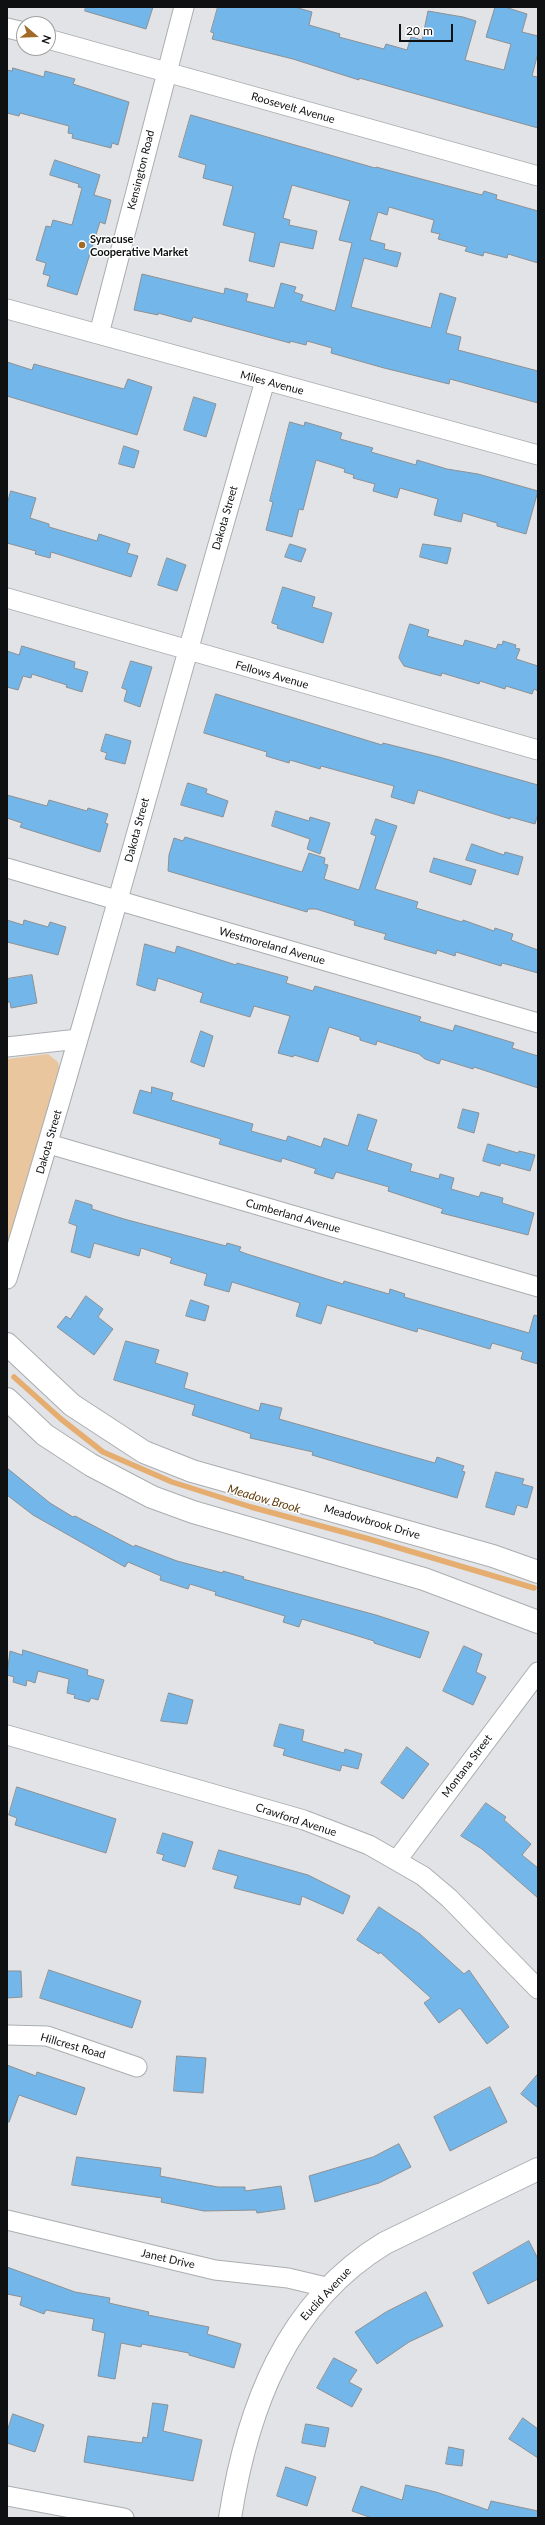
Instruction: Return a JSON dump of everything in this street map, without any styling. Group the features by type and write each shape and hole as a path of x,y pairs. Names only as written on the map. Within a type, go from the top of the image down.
{"street":[{"name":"Kensington Road","path":"98,334 184,7"},
{"name":"Roosevelt Avenue","path":"56,41 538,176"},
{"name":"Miles Avenue","path":"7,309 538,455"},
{"name":"Dakota Street","path":"7,1279 48,1144 118,901 187,650 265,381"},
{"name":"Fellows Avenue","path":"7,598 538,750"},
{"name":"Westmoreland Avenue","path":"7,868 538,1023"},
{"path":"7,1047 78,1039"},
{"name":"Cumberland Avenue","path":"48,1144 538,1287"},
{"name":"Meadowbrook Drive","path":"7,1344 72,1405 144,1452 192,1471 493,1556 538,1572"},
{"path":"7,1399 45,1435 91,1465 152,1497 193,1512 424,1579 538,1622"},
{"name":"Montana Street","path":"397,1860 538,1672"},
{"name":"Crawford Avenue","path":"7,1735 304,1820 369,1845 422,1876 449,1898 538,1989"},
{"name":"Hillcrest Road","path":"7,2035 47,2036 137,2067"},
{"name":"Euclid Avenue","path":"230,2518 234,2491 256,2407 285,2345 299,2323 346,2270 386,2243 538,2169"},
{"name":"Janet Drive","path":"7,2220 215,2270 288,2278 330,2288"},
{"path":"7,2496 124,2518"}],"shaded area":[{"path":"48,1054 58,1062 60,1071 7,1254 7,1059"}],"building":[{"path":"86,7 153,7 146,29 85,11"},
{"path":"218,7 295,7 312,12 309,25 340,34 339,37 384,49 386,44 407,50 411,37 422,40 428,11 463,17 476,21 465,60 504,70 511,44 486,37 495,7 505,7 527,14 522,32 538,36 538,53 532,76 538,77 538,128 359,78 359,80 293,59 212,39 214,33 211,32"},
{"path":"13,68 44,77 45,71 75,79 73,84 129,102 118,145 112,143 111,148 72,138 73,134 68,133 69,126 20,113 19,116 7,113 7,70 12,71"},
{"path":"191,115 375,168 376,167 482,195 484,191 497,195 496,199 538,211 538,263 508,254 507,258 484,252 483,256 465,251 467,247 438,239 440,234 431,232 434,220 389,207 387,215 378,212 370,240 385,244 384,249 401,253 397,267 364,258 351,307 431,328 440,293 456,298 446,333 461,337 458,350 538,371 538,403 450,379 449,384 384,368 331,353 332,348 307,341 306,345 290,341 290,343 193,317 191,322 158,313 158,315 134,310 142,274 224,294 225,288 248,294 246,301 274,308 281,283 296,287 294,292 303,295 301,301 335,311 352,243 339,240 350,201 292,185 283,218 290,220 289,225 317,231 313,249 280,242 274,267 249,261 255,233 223,225 233,186 203,178 206,165 179,157"},
{"path":"55,160 100,175 94,195 111,200 105,224 100,222 77,295 47,286 50,276 43,274 46,263 36,260 46,226 51,227 53,220 72,225 82,188 78,187 79,184 50,175"},
{"path":"7,362 32,370 34,364 124,389 128,379 152,387 137,435 7,396"},
{"path":"194,397 216,404 206,437 184,430"},
{"path":"290,422 304,426 305,422 342,433 340,439 373,448 371,452 416,465 417,460 447,469 478,474 538,491 526,534 497,526 497,523 463,513 461,522 434,515 438,499 400,488 397,498 373,491 375,484 353,478 354,475 344,472 345,469 316,460 303,510 299,509 292,537 266,530 273,502 270,501"},
{"path":"124,446 139,451 134,468 119,464"},
{"path":"11,491 36,498 30,518 49,524 49,527 97,541 99,534 130,544 127,553 138,556 131,577 51,552 50,558 35,554 36,551 7,543 7,505"},
{"path":"290,544 306,549 301,562 285,557"},
{"path":"423,544 451,548 447,564 420,557"},
{"path":"167,558 186,565 177,591 158,585"},
{"path":"283,587 315,597 312,607 332,613 323,643 277,628 278,625 272,623"},
{"path":"410,624 429,630 427,636 463,646 465,640 496,649 498,644 502,645 503,641 516,645 515,648 520,649 516,659 538,666 538,691 534,689 532,694 506,686 505,689 480,681 479,684 442,673 441,676 404,666 399,658"},
{"path":"22,646 75,662 74,668 88,672 82,692 66,687 67,685 32,674 31,678 23,676 18,690 7,687 7,651 19,655"},
{"path":"131,661 152,667 140,707 124,701 127,690 122,688"},
{"path":"216,694 382,745 383,743 439,757 538,785 538,814 535,824 510,817 510,819 418,790 414,804 391,797 394,786 321,766 320,769 290,760 289,763 266,756 267,752 204,733"},
{"path":"106,734 131,741 125,764 105,759 107,753 101,751"},
{"path":"188,783 207,789 206,793 228,801 223,817 181,805"},
{"path":"7,795 47,806 49,800 87,811 88,808 108,814 105,823 108,824 100,852 20,827 22,823 7,818"},
{"path":"276,811 309,821 310,817 330,823 320,854 307,849 310,839 272,826"},
{"path":"376,819 397,826 375,889 418,902 416,908 462,922 463,920 494,931 495,928 513,934 511,940 538,950 538,973 502,963 501,966 456,952 455,956 437,950 436,954 384,939 386,934 354,925 355,921 316,909 308,909 307,912 168,871 169,855 174,838 183,841 185,837 302,872 309,853 325,858 324,864 328,865 324,879 359,890 376,836 371,834"},
{"path":"472,844 504,855 505,852 523,857 518,875 466,860"},
{"path":"434,858 476,870 471,885 430,872"},
{"path":"7,920 23,925 24,920 48,927 50,922 66,927 58,955 7,942"},
{"path":"145,944 175,953 177,946 236,965 237,963 288,977 286,983 313,991 315,986 421,1017 419,1021 453,1031 455,1025 514,1043 512,1048 538,1056 538,1088 474,1067 473,1069 441,1059 439,1064 425,1059 419,1054 377,1041 376,1045 360,1040 360,1037 329,1027 318,1062 294,1055 293,1057 278,1053 290,1016 254,1006 250,1017 200,1002 203,993 158,978 155,991 137,985"},
{"path":"32,975 37,1003 11,1008 10,1002 7,1002 7,979"},
{"path":"201,1031 213,1036 204,1067 191,1062"},
{"path":"152,1087 173,1093 171,1100 253,1124 251,1131 286,1141 288,1136 321,1147 324,1138 348,1146 358,1114 377,1120 367,1150 412,1164 410,1171 439,1179 440,1174 454,1178 451,1189 479,1197 481,1192 503,1198 502,1203 534,1213 528,1235 441,1213 443,1209 388,1191 389,1187 336,1172 333,1179 314,1173 316,1169 282,1158 281,1162 219,1144 221,1139 133,1113 140,1090 151,1093"},
{"path":"463,1109 479,1113 474,1133 458,1128"},
{"path":"488,1144 518,1153 519,1151 535,1155 530,1171 501,1163 500,1166 483,1161"},
{"path":"76,1200 92,1205 92,1209 124,1219 226,1246 227,1243 241,1247 239,1251 247,1254 343,1284 344,1281 389,1294 390,1289 405,1294 404,1297 529,1333 534,1315 538,1316 538,1364 521,1359 523,1352 492,1343 490,1349 418,1328 417,1332 327,1305 321,1324 296,1316 300,1303 232,1282 229,1292 204,1285 207,1274 170,1263 172,1258 141,1248 139,1256 94,1243 90,1258 71,1252 77,1226 69,1223"},
{"path":"86,1296 103,1309 98,1317 113,1329 94,1355 57,1327 66,1316 70,1319"},
{"path":"191,1300 209,1306 205,1321 186,1316"},
{"path":"126,1341 159,1350 155,1363 188,1373 184,1388 259,1411 261,1403 282,1408 279,1419 435,1463 437,1457 464,1466 462,1471 465,1472 457,1498 312,1455 313,1452 250,1438 251,1434 192,1415 195,1405 114,1380"},
{"path":"7,1468 50,1503 73,1517 75,1516 134,1547 135,1545 177,1561 223,1573 223,1571 244,1577 243,1579 376,1615 429,1632 420,1658 374,1643 374,1641 302,1619 299,1627 283,1622 285,1616 215,1595 216,1592 190,1584 188,1589 160,1580 161,1576 128,1562 125,1567 33,1515 7,1495"},
{"path":"496,1472 524,1479 522,1484 533,1487 527,1508 517,1505 514,1515 486,1507"},
{"path":"464,1646 482,1654 476,1672 486,1677 473,1705 443,1691"},
{"path":"23,1650 88,1670 87,1675 104,1680 98,1700 91,1698 89,1702 74,1698 75,1695 67,1693 69,1679 38,1671 35,1683 27,1680 26,1686 13,1682 14,1677 7,1675 10,1651 22,1655"},
{"path":"169,1693 193,1700 187,1724 161,1721"},
{"path":"280,1724 304,1730 302,1741 344,1753 345,1749 362,1754 358,1769 342,1765 340,1771 283,1755 285,1749 274,1746"},
{"path":"407,1747 429,1764 403,1799 381,1783"},
{"path":"17,1787 116,1819 106,1853 15,1825 17,1818 9,1815"},
{"path":"486,1803 506,1817 504,1820 531,1844 522,1855 538,1868 538,1898 482,1849 461,1836"},
{"path":"163,1833 193,1842 185,1867 162,1860 164,1855 157,1853"},
{"path":"219,1850 308,1875 350,1896 343,1914 302,1896 300,1905 234,1888 238,1876 213,1869"},
{"path":"379,1907 420,1934 464,1974 469,1970 509,2027 487,2044 460,2008 439,2023 424,2003 431,1998 380,1952 379,1954 357,1940"},
{"path":"49,1970 141,2001 132,2028 40,1998"},
{"path":"7,1971 21,1971 22,1997 7,1998"},
{"path":"177,2056 206,2058 203,2093 174,2091"},
{"path":"7,2065 36,2076 37,2072 85,2088 76,2115 19,2095 9,2122 7,2122"},
{"path":"538,2074 538,2108 521,2094"},
{"path":"490,2087 507,2122 450,2151 434,2117"},
{"path":"399,2144 411,2167 379,2183 315,2202 309,2176 373,2157"},
{"path":"77,2157 161,2168 160,2176 218,2187 245,2187 245,2191 281,2186 285,2209 257,2213 256,2210 204,2211 161,2202 162,2198 72,2185"},
{"path":"529,2241 538,2259 538,2279 488,2304 473,2273"},
{"path":"7,2267 75,2292 110,2298 109,2303 149,2312 148,2315 209,2327 207,2334 241,2344 234,2368 189,2355 189,2353 142,2344 141,2347 121,2343 115,2379 98,2376 105,2333 92,2330 94,2319 46,2310 44,2314 20,2305 22,2297 7,2294"},
{"path":"426,2292 443,2326 409,2342 377,2364 355,2332 386,2312"},
{"path":"334,2358 357,2370 349,2382 362,2389 352,2407 317,2388"},
{"path":"153,2403 168,2405 163,2431 202,2440 193,2481 84,2462 88,2436 142,2443 143,2437 147,2438"},
{"path":"13,2414 44,2425 35,2452 7,2443 7,2432"},
{"path":"523,2418 538,2429 538,2458 509,2439"},
{"path":"306,2424 329,2428 325,2447 302,2443"},
{"path":"449,2447 464,2450 462,2466 446,2464"},
{"path":"286,2467 316,2477 307,2506 277,2496"},
{"path":"406,2485 436,2492 488,2510 491,2501 538,2511 538,2518 372,2518 352,2511 361,2486 402,2500"}],"waterway":[{"name":"Meadow Brook","path":"14,1377 61,1419 103,1452 172,1482 251,1507 369,1539 534,1588"}],"place":[{"name":"Syracuse Cooperative Market","path":"82,245"}]}
